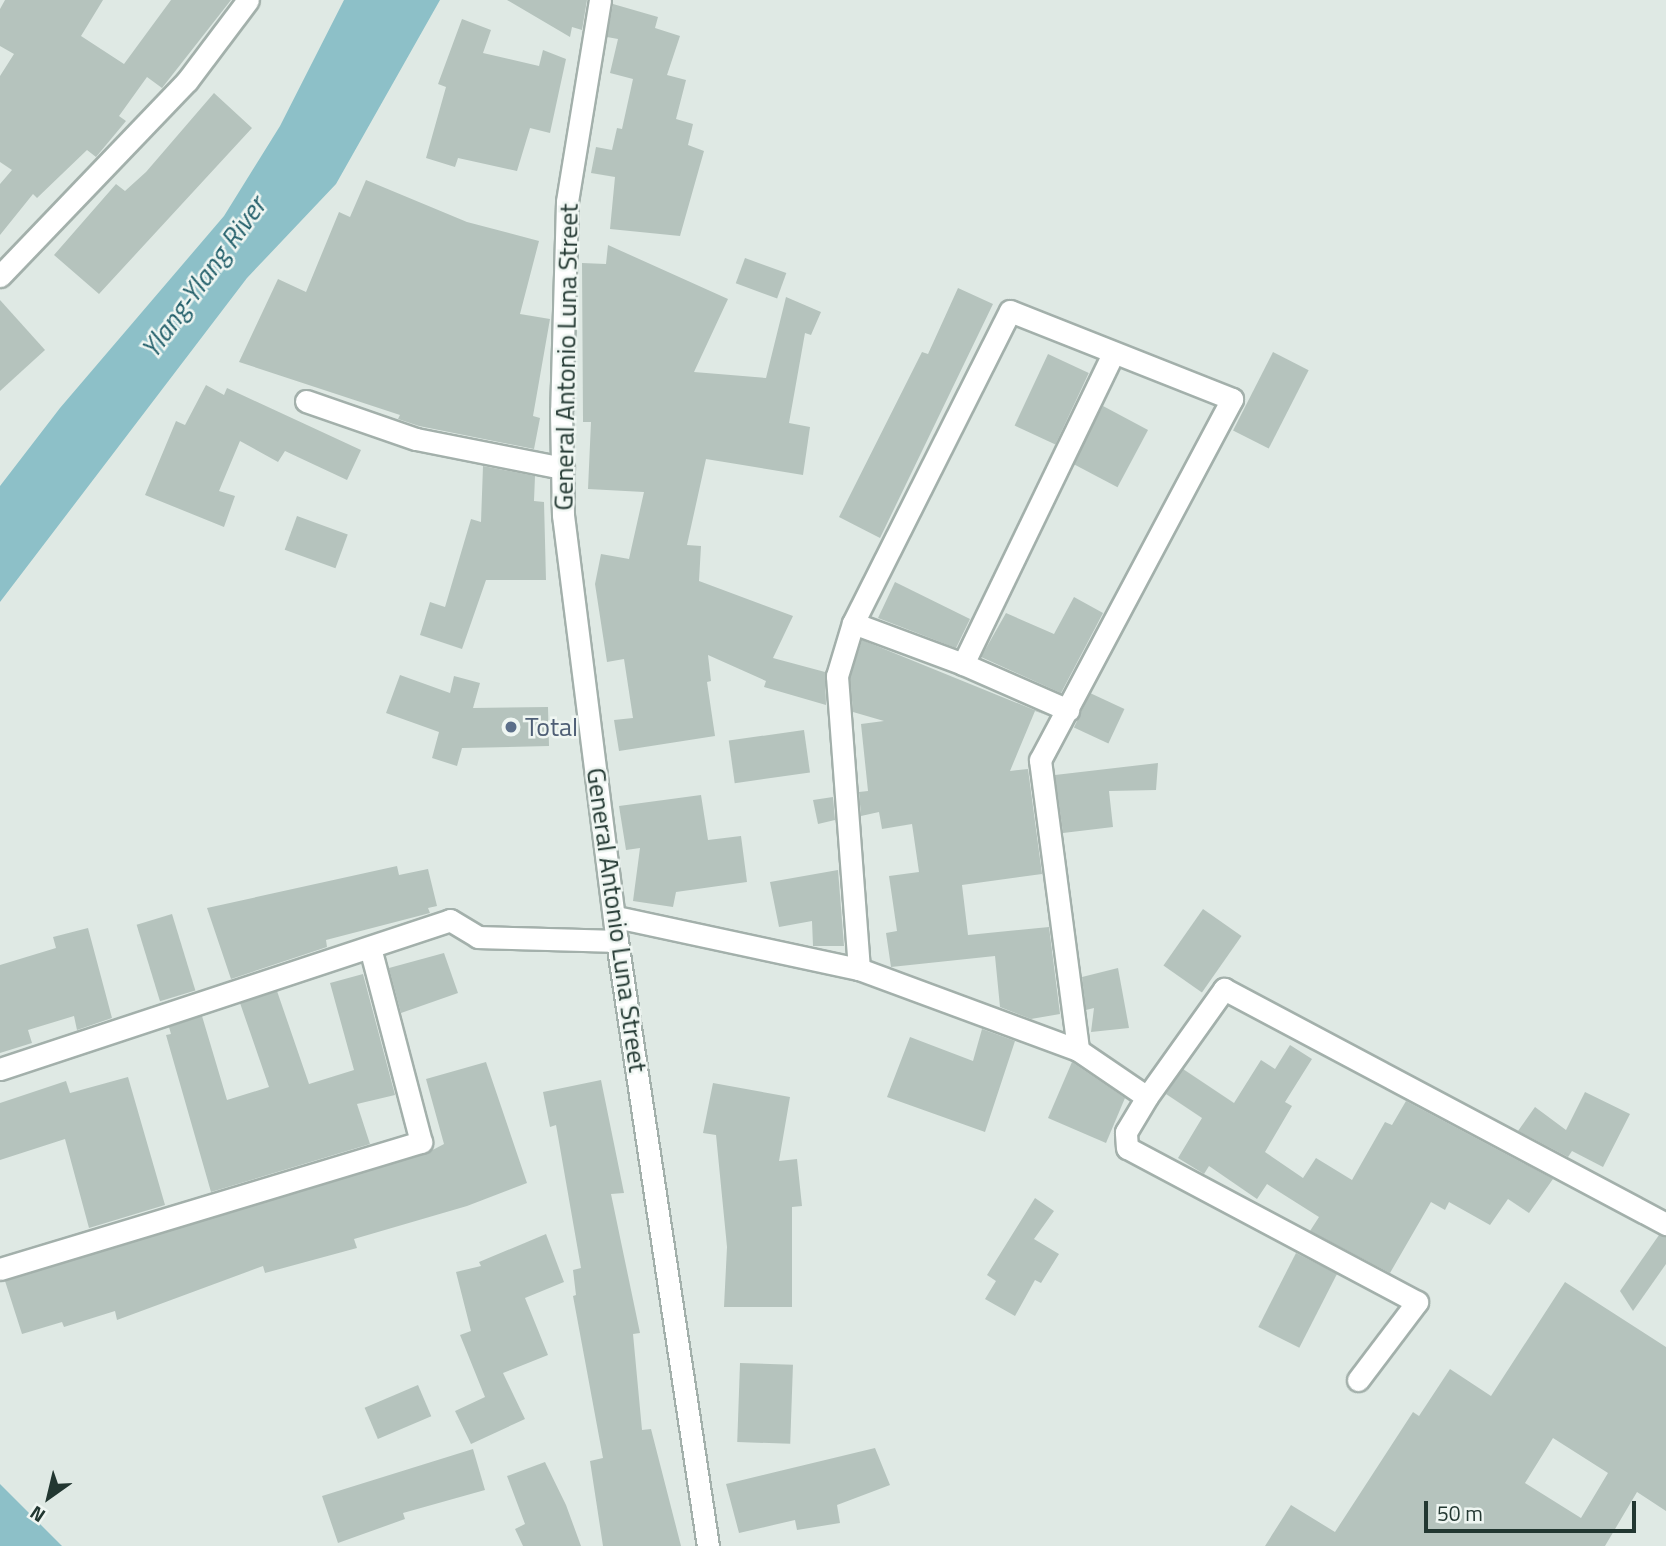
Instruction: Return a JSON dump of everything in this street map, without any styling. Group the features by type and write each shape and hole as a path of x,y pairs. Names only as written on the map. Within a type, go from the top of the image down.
{"street":[{"path":"0,276 187,80 248,0"},
{"name":"General Antonio Luna Street","path":"600,0 567,202 563,514 617,941 708,1546"},
{"path":"859,969 837,676 853,623 1010,311 1232,399 1040,760 1078,1051"},
{"path":"963,664 1114,354"},
{"path":"306,401 416,439 563,468"},
{"path":"853,623 963,664 1068,710"},
{"path":"616,917 859,969 1078,1051 1147,1097"},
{"path":"0,1069 450,920 478,937 617,941"},
{"path":"0,1269 421,1142 370,948"},
{"path":"1358,1380 1417,1302 1131,1153 1124,1141 1126,1132 1147,1097 1224,989 1666,1224"}],"water":[{"name":"Ylang-Ylang River","path":"344,0 440,0 336,184 247,278 0,602 0,486 60,408 224,216 280,126"},
{"path":"0,1484 62,1546 0,1546"}],"building":[{"path":"5,0 103,0 81,36 124,64 171,0 231,0 162,88 147,77 119,116 126,121 96,157 87,150 37,198 33,194 0,235 0,184 12,170 0,162 0,76 14,54 0,46 0,9"},
{"path":"507,0 587,0 582,30 572,27 570,37"},
{"path":"613,4 658,17 655,28 680,36 667,75 686,80 676,119 693,124 688,145 704,151 680,236 610,229 615,177 591,173 596,147 612,150 617,128 622,129 633,79 610,73 618,39 607,37"},
{"path":"462,19 491,30 483,53 539,66 543,50 566,59 550,133 530,128 517,171 458,158 455,167 426,158 446,87 438,84"},
{"path":"214,93 252,128 99,294 54,255 116,184 125,191 146,172"},
{"path":"366,180 467,222 539,241 520,314 550,319 533,416 540,418 534,449 419,426 398,419 400,415 239,362 278,279 306,292 339,212 350,217"},
{"path":"608,245 728,299 694,372 766,378 786,297 821,312 811,335 805,333 789,423 810,427 803,475 706,459 687,545 701,546 699,581 793,616 773,658 825,672 826,705 764,687 766,681 708,655 711,681 707,682 715,736 619,751 614,720 633,718 624,659 607,662 595,584 601,554 629,559 644,492 588,489 591,422 583,422 582,263 606,264"},
{"path":"745,258 786,273 777,298 736,283"},
{"path":"958,288 993,304 880,538 839,517 922,352 928,354"},
{"path":"0,300 45,350 0,391"},
{"path":"1273,352 1309,370 1269,449 1233,430"},
{"path":"1048,354 1089,373 1055,445 1015,426"},
{"path":"206,385 224,395 227,388 361,450 347,480 285,451 278,462 240,441 219,491 235,496 224,527 145,495 176,421 185,425"},
{"path":"1103,406 1148,430 1118,487 1072,463"},
{"path":"483,466 535,476 534,501 544,502 546,580 486,580 462,649 420,635 430,602 445,607 471,519 481,522"},
{"path":"297,516 348,534 335,568 285,550"},
{"path":"895,582 970,619 956,648 878,618"},
{"path":"1074,597 1103,613 1061,693 981,657 1006,613 1054,634"},
{"path":"862,640 1049,716 1035,711 1010,771 1028,769 1042,874 962,885 968,935 1049,927 1060,1014 1031,1019 1000,1007 995,956 891,967 886,933 897,931 889,876 919,872 912,824 882,829 879,812 861,816 859,792 868,791 861,724 884,721 853,712 850,677"},
{"path":"400,675 450,693 454,676 480,683 473,708 548,707 549,746 462,748 457,766 432,758 439,732 386,713"},
{"path":"1090,693 1124,709 1108,743 1074,727"},
{"path":"804,730 810,773 735,783 729,741"},
{"path":"1158,763 1156,790 1109,791 1113,827 1063,833 1055,775"},
{"path":"701,795 708,840 741,836 747,882 676,892 673,907 633,901 640,848 626,850 619,806"},
{"path":"833,797 835,820 818,824 813,800"},
{"path":"397,866 399,875 428,869 437,906 428,908 430,913 326,940 327,947 231,979 207,908"},
{"path":"838,870 844,946 813,946 812,921 779,927 770,882"},
{"path":"1203,909 1242,936 1202,992 1163,966"},
{"path":"172,914 195,991 160,1001 137,925"},
{"path":"88,928 112,1018 77,1030 74,1016 28,1030 32,1043 0,1053 0,965 56,948 53,937"},
{"path":"444,953 458,993 401,1013 389,968"},
{"path":"1118,968 1129,1028 1091,1032 1094,1008 1086,1010 1082,977"},
{"path":"363,974 395,1095 357,1104 370,1144 211,1192 166,1035 171,1034 169,1027 202,1016 227,1100 269,1087 240,1003 277,991 309,1084 354,1070 330,983"},
{"path":"982,1029 1015,1041 985,1132 887,1097 910,1037 973,1061"},
{"path":"1290,1045 1312,1059 1285,1102 1292,1106 1265,1152 1303,1178 1316,1158 1352,1180 1385,1122 1392,1125 1406,1101 1553,1179 1529,1213 1508,1199 1490,1225 1449,1202 1445,1210 1431,1202 1390,1273 1310,1231 1319,1217 1267,1184 1257,1199 1209,1166 1204,1174 1178,1158 1202,1118 1166,1094 1183,1069 1234,1103 1261,1060 1275,1069"},
{"path":"486,1062 527,1183 467,1206 354,1239 357,1248 265,1273 263,1266 117,1320 115,1311 64,1327 62,1322 22,1334 5,1281 425,1154 444,1144 426,1079"},
{"path":"1072,1062 1125,1098 1106,1143 1048,1118"},
{"path":"128,1077 165,1205 89,1228 65,1139 0,1160 0,1103 66,1081 70,1093"},
{"path":"601,1080 624,1193 611,1194 640,1333 633,1334 642,1430 651,1429 681,1546 603,1546 590,1461 603,1458 573,1296 576,1295 573,1270 581,1268 556,1125 550,1127 543,1092"},
{"path":"713,1083 790,1097 779,1161 797,1159 802,1206 792,1207 792,1307 724,1307 727,1247 716,1135 703,1133"},
{"path":"1585,1092 1630,1114 1603,1167 1572,1151 1568,1157 1518,1131 1535,1107 1566,1130"},
{"path":"1035,1198 1054,1211 1034,1239 1059,1254 1041,1283 1035,1280 1015,1316 985,1299 996,1281 987,1275"},
{"path":"546,1234 564,1282 525,1298 548,1355 503,1373 525,1419 471,1444 455,1411 485,1397 460,1335 471,1331 456,1272 481,1266 479,1262"},
{"path":"1659,1235 1666,1237 1666,1264 1633,1311 1620,1291"},
{"path":"1296,1253 1337,1274 1299,1348 1258,1327"},
{"path":"1565,1282 1666,1347 1666,1511 1637,1492 1605,1546 1265,1546 1291,1505 1335,1532 1413,1412 1419,1416 1450,1369 1491,1396","holes":["1553,1438 1608,1473 1581,1518 1525,1483"]},
{"path":"740,1363 793,1365 790,1444 737,1442"},
{"path":"418,1385 431,1416 378,1439 365,1408"},
{"path":"875,1448 890,1485 837,1505 840,1523 797,1530 795,1520 739,1533 726,1484"},
{"path":"473,1449 485,1490 403,1513 405,1519 338,1543 322,1496"},
{"path":"545,1462 566,1505 581,1546 523,1546 515,1529 525,1524 507,1476"}],"place":[{"name":"Total","path":"511,727"}]}
